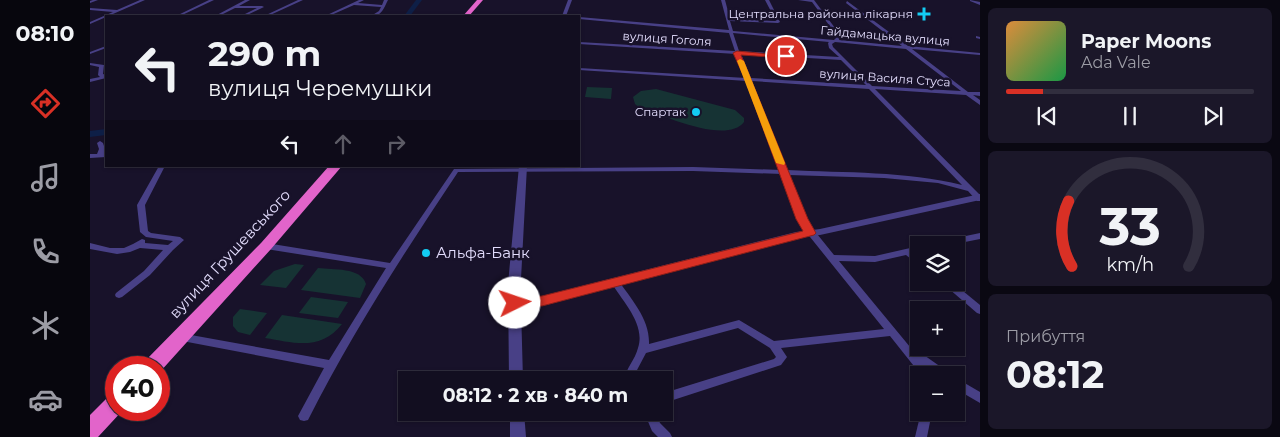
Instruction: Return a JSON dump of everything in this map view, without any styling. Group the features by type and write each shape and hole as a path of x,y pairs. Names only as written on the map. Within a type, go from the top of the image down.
{"highway":[{"path":"467,15 480,0"},
{"name":"вулиця Грушевського","path":"162,356 266,246 335,167"},
{"path":"90,430 105,414"}],"street":[{"path":"90,2 96,0"},
{"path":"109,15 143,0"},
{"path":"180,15 212,0"},
{"path":"219,15 248,0"},
{"path":"268,15 300,0"},
{"path":"329,15 362,0"},
{"path":"375,15 380,12 386,0"},
{"path":"564,15 570,0"},
{"path":"723,0 737,53 749,79 804,226 920,366"},
{"path":"728,20 778,22 767,0"},
{"path":"800,0 812,0 839,36 838,39 830,44 979,198"},
{"path":"972,0 980,4"},
{"path":"847,2 980,103"},
{"path":"353,4 383,6"},
{"path":"235,7 262,7 245,15"},
{"path":"90,9 119,11"},
{"path":"90,23 105,16"},
{"name":"Гайдамацька вулиця","path":"580,18 980,54"},
{"name":"вулиця Гоголя","path":"580,43 843,59"},
{"path":"90,53 105,47"},
{"path":"90,64 102,66 100,75 105,77"},
{"name":"вулиця Василя Стуса","path":"580,69 980,94"},
{"path":"90,81 105,77"},
{"path":"90,156 103,155 100,144"},
{"path":"119,295 147,273 180,240 148,235 144,232 141,205 161,167"},
{"path":"304,416 330,365 391,266 456,170 523,168 693,170 901,176 938,181 970,189"},
{"path":"516,371 516,239 523,168"},
{"path":"515,303 542,301 810,233 979,198"},
{"path":"139,245 148,235"},
{"path":"965,239 980,236"},
{"path":"90,246 115,252 139,245 170,248"},
{"path":"266,246 391,266"},
{"path":"831,258 875,258 910,251"},
{"path":"615,282 643,328 643,350 630,371"},
{"path":"956,291 980,310"},
{"path":"643,350 739,324 773,345 782,357 777,362 673,395"},
{"path":"773,345 891,332"},
{"path":"180,337 330,365"},
{"path":"904,345 932,366"},
{"path":"965,389 980,398"},
{"path":"517,421 518,437"},
{"path":"653,421 656,427 666,437"},
{"path":"921,437 925,421"}],"green space":[{"path":"587,87 612,88 611,99 585,97"},
{"name":"Спартак","path":"656,89 735,110 744,118 744,122 735,128 709,130 678,122 640,108 635,104 633,97 641,91"},
{"path":"295,264 304,265 286,288 260,285 274,271"},
{"path":"318,268 346,270 358,275 366,284 360,298 301,290"},
{"path":"311,297 348,302 338,318 299,313"},
{"path":"240,309 267,313 250,335 238,332 233,326 233,317"},
{"path":"282,315 342,324 334,333 316,342 297,343 265,338"}],"waterway":[{"path":"408,15 419,0"},
{"path":"90,134 105,132"}],"slow traffic":[{"path":"740,61 749,79 780,163"}],"place":[{"name":"Центральна районна лікарня","path":"924,14"},
{"name":"Спартак","path":"696,112"},
{"name":"Альфа-Банк","path":"426,253"}],"route":[{"path":"515,303 542,301 796,235 810,233 804,226 749,79 737,53 786,56"}]}
